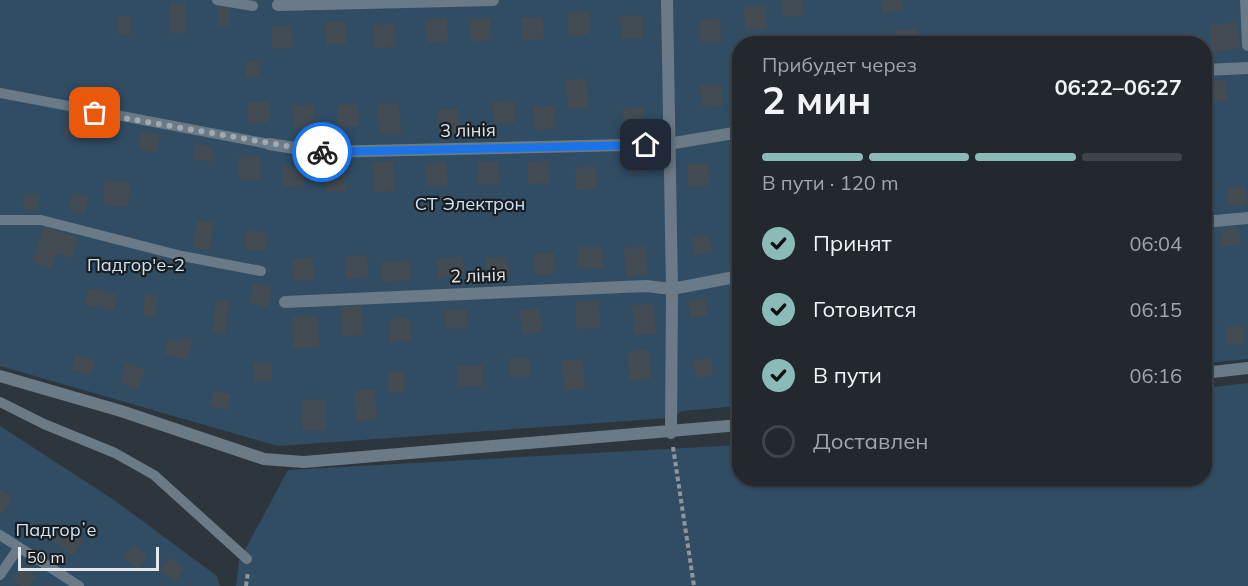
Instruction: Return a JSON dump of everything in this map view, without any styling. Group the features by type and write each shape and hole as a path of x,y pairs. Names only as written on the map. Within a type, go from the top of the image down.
{"street":[{"path":"278,5 494,0"},
{"path":"667,0 672,289 671,433"},
{"path":"1246,0 1248,45"},
{"path":"1212,70 1248,68"},
{"path":"668,144 732,133"},
{"name":"3 лінія","path":"269,144 321,152 668,144"},
{"path":"1212,221 1248,218"},
{"name":"2 лінія","path":"285,302 646,286 672,289 732,278"},
{"path":"1212,372 1248,368"},
{"path":"0,376 121,411 264,459 304,462 671,433 732,426"}],"lane":[{"path":"217,0 254,6"},
{"path":"0,93 269,144"},
{"path":"0,220 41,220 182,256 261,271"},
{"path":"0,402 44,424 115,453 154,475 247,559"},
{"path":"0,535 79,586"},
{"path":"0,575 19,547"}],"path":[{"path":"671,433 694,586"},
{"path":"249,580 250,586"}],"green space":[{"path":"0,0 1248,0 1248,359 1212,362 1212,36 732,36 732,407 682,411 670,418 278,446 0,366"},
{"path":"1248,383 1248,586 236,586 239,561 288,470 732,445 732,486 1212,486 1212,387"},
{"name":"Падгорʼе","path":"0,426 114,500 217,576 220,586 0,586"}],"building":[{"path":"782,0 803,0 804,15 783,17"},
{"path":"881,0 902,0 903,11 882,13"},
{"path":"170,3 186,3 186,33 170,33"},
{"path":"765,6 767,29 745,30 744,7"},
{"path":"218,7 230,7 230,27 218,26"},
{"path":"589,12 590,35 569,36 567,13"},
{"path":"642,15 643,38 622,39 620,16"},
{"path":"130,16 131,34 117,34 117,17"},
{"path":"543,17 544,39 522,41 521,18"},
{"path":"447,18 448,41 427,43 425,20"},
{"path":"491,18 492,40 471,42 470,19"},
{"path":"720,18 721,41 700,42 699,20"},
{"path":"345,21 347,44 326,45 324,22"},
{"path":"1237,22 1240,48 1212,52 1209,25"},
{"path":"395,24 396,47 375,48 373,25"},
{"path":"292,25 293,47 272,49 271,26"},
{"path":"916,29 916,36 894,36 894,30"},
{"path":"246,61 260,62 259,78 245,77"},
{"path":"587,78 589,108 568,109 566,80"},
{"path":"1226,80 1228,100 1212,102 1212,81"},
{"path":"721,84 723,106 702,108 700,85"},
{"path":"514,100 515,123 494,124 492,102"},
{"path":"269,101 270,123 249,124 247,102"},
{"path":"399,103 401,133 380,134 377,105"},
{"path":"314,104 315,127 294,129 292,106"},
{"path":"358,104 359,126 338,127 337,105"},
{"path":"555,106 556,128 535,130 533,107"},
{"path":"643,107 645,130 624,131 622,109"},
{"path":"459,109 461,132 439,133 438,110"},
{"path":"67,117 84,121 80,138 63,134"},
{"path":"140,132 159,134 158,152 139,150"},
{"path":"195,144 214,147 212,162 193,159"},
{"path":"650,149 651,172 630,173 628,150"},
{"path":"260,156 261,179 239,180 238,157"},
{"path":"548,160 550,183 528,184 527,162"},
{"path":"393,161 395,191 374,192 372,162"},
{"path":"498,161 500,184 478,185 477,162"},
{"path":"446,162 448,185 427,186 425,164"},
{"path":"708,163 710,185 688,187 687,164"},
{"path":"303,164 304,186 283,187 282,165"},
{"path":"596,166 597,189 576,190 575,168"},
{"path":"345,168 347,191 325,192 324,169"},
{"path":"105,180 130,182 128,207 103,205"},
{"path":"1246,187 1247,205 1228,206 1227,188"},
{"path":"25,193 40,195 37,211 22,208"},
{"path":"73,193 89,197 85,214 69,210"},
{"path":"196,221 213,222 211,249 193,247"},
{"path":"44,227 78,238 72,258 57,253 52,269 32,262"},
{"path":"1221,228 1239,228 1241,245 1222,246"},
{"path":"247,230 268,233 266,252 244,249"},
{"path":"709,235 712,252 694,255 691,238"},
{"path":"646,246 648,275 626,277 624,248"},
{"path":"577,247 603,247 603,269 577,268"},
{"path":"555,253 556,274 535,275 534,254"},
{"path":"367,255 368,277 346,279 345,256"},
{"path":"462,256 465,275 438,278 436,259"},
{"path":"508,256 510,277 487,278 485,258"},
{"path":"313,257 314,280 293,281 292,259"},
{"path":"409,260 411,280 382,282 381,262"},
{"path":"253,283 272,287 268,307 249,303"},
{"path":"88,289 117,294 114,310 85,305"},
{"path":"145,294 158,295 156,317 143,316"},
{"path":"705,298 708,316 691,318 688,301"},
{"path":"216,300 229,301 225,334 212,332"},
{"path":"576,301 599,301 600,328 576,329"},
{"path":"654,304 656,334 634,335 632,305"},
{"path":"362,305 364,335 342,336 340,307"},
{"path":"540,308 542,332 522,334 520,310"},
{"path":"467,309 468,328 446,329 444,310"},
{"path":"318,316 319,348 293,348 292,317"},
{"path":"410,318 412,340 390,342 389,319"},
{"path":"1244,326 1245,344 1227,345 1226,327"},
{"path":"182,337 193,340 188,360 164,354 168,338 181,341"},
{"path":"649,350 651,379 629,381 627,351"},
{"path":"75,355 95,360 92,375 71,370"},
{"path":"509,358 529,358 529,377 510,377"},
{"path":"711,358 713,375 696,378 693,360"},
{"path":"583,359 585,389 564,391 562,361"},
{"path":"126,363 145,369 138,389 120,383"},
{"path":"253,363 272,363 272,381 254,381"},
{"path":"483,365 483,386 458,387 457,366"},
{"path":"404,371 405,392 388,393 387,372"},
{"path":"375,389 377,419 356,421 354,391"},
{"path":"213,391 231,394 228,410 210,406"},
{"path":"325,399 326,430 303,431 301,400"},
{"path":"0,489 13,498 2,514 0,513"},
{"path":"63,526 84,540 73,556 52,541"},
{"path":"133,544 149,556 138,569 123,558"},
{"path":"170,557 186,569 175,582 160,571"},
{"path":"22,565 38,577 30,586 21,586 12,579"}],"way so far":[{"path":"95,113 322,152"}],"route":[{"path":"322,152 646,145"}],"park label":[{"name":"СТ Электрон","path":"470,203"},
{"name":"Падгор'е-2","path":"136,264"}]}
